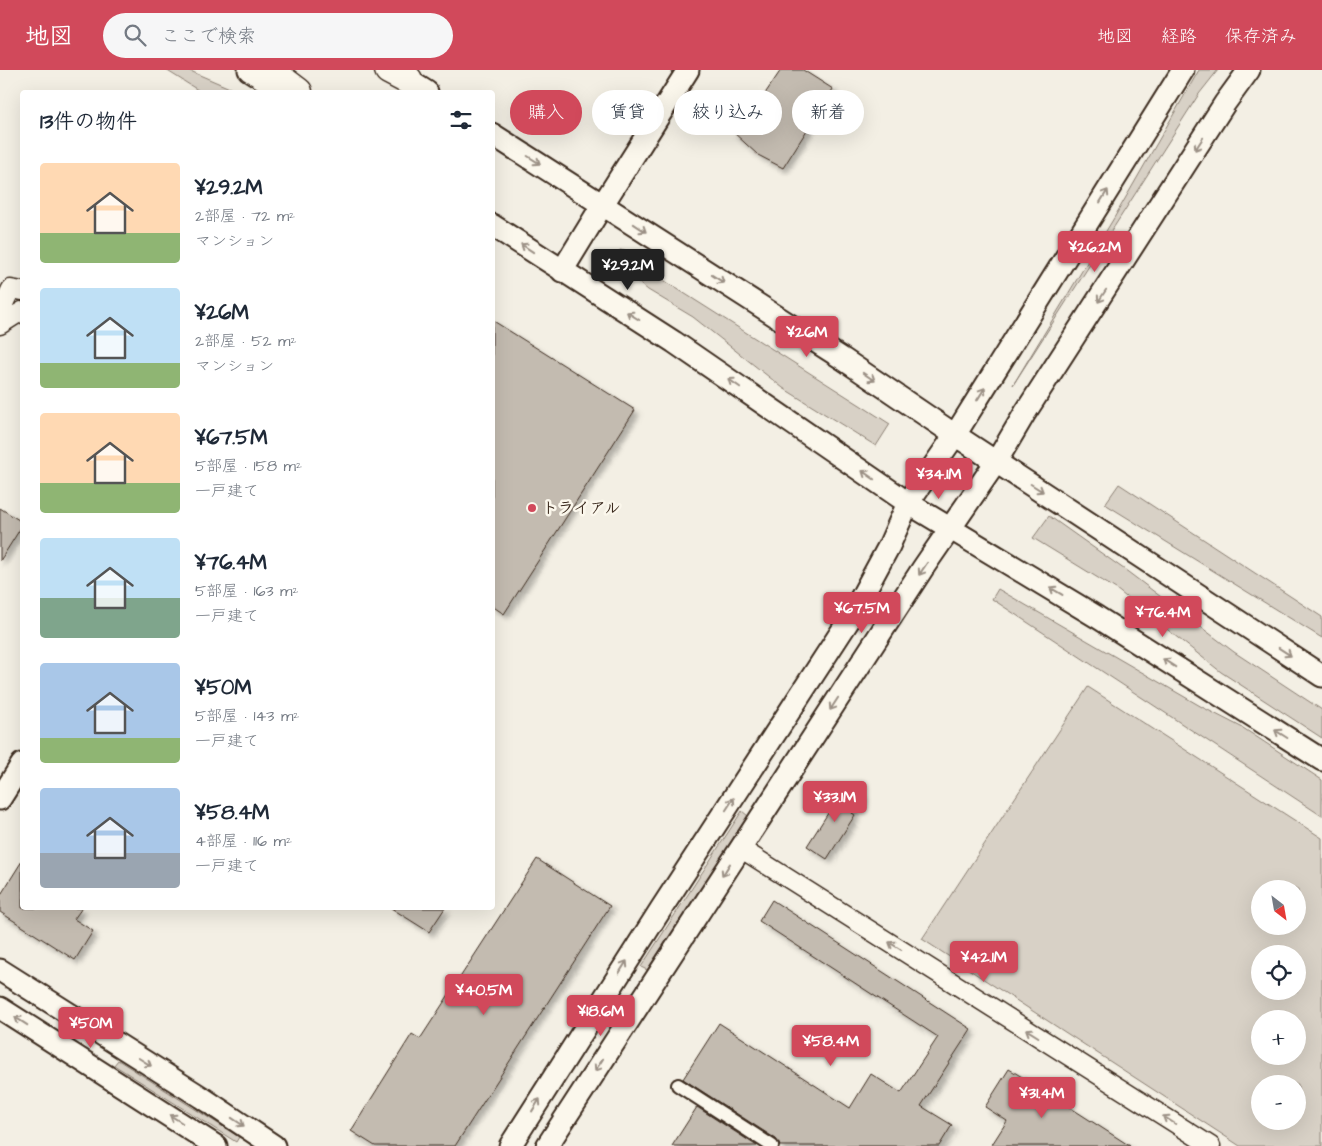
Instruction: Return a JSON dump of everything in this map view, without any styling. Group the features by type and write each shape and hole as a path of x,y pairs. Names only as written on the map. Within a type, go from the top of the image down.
{"highway":[{"path":"269,70 295,90"}],"street":[{"path":"249,70 283,90"},
{"path":"562,271 688,70"},
{"path":"510,1146 661,908 849,620 889,546 908,503 955,435 1183,70"},
{"path":"547,1146 912,584 996,462 1025,413 1225,103 1249,70"},
{"path":"495,136 843,359 955,435 1322,676"},
{"path":"495,227 674,342 908,503 1097,617 1322,760"},
{"path":"0,312 11,289 20,290"},
{"path":"0,325 20,312"},
{"path":"0,800 20,767"},
{"path":"740,848 1210,1146"},
{"path":"0,970 201,1097 274,1146"},
{"path":"0,1008 216,1146"},
{"path":"678,1085 772,1146"}],"shaded area":[{"path":"166,70 188,70 234,90 198,90"},
{"path":"1199,70 1218,70 1199,94 1013,385 1114,218"},
{"path":"620,250 629,252 657,276 890,424 876,446 783,388 693,317 648,290 616,264 614,257"},
{"path":"1119,484 1322,617 1322,638 1105,504"},
{"path":"1049,516 1128,572 1234,652 1322,710 1322,738 1221,672 1116,589 1033,538"},
{"path":"998,589 1202,707 1243,728 1322,780 1322,816 992,599"},
{"path":"1088,687 1322,838 1322,1146 1240,1146 922,939"},
{"path":"742,811 748,816 647,970 641,967"},
{"path":"118,1060 239,1137 236,1142 114,1065"}],"building":[{"path":"781,70 803,70 833,89 792,90 792,135 804,135 783,168 758,155 736,135 782,135 782,90 767,90"},
{"name":"トライアル","path":"495,322 635,410 504,614 495,608"},
{"path":"0,508 20,521 20,529 0,561"},
{"path":"846,785 863,796 852,813 855,815 827,859 807,846"},
{"path":"537,859 610,906 455,1146 375,1146 351,1131 412,1034 420,1039"},
{"path":"20,864 20,910 81,910 74,919 93,931 75,960 0,912 0,896"},
{"path":"772,900 971,1029 921,1106 952,1125 939,1146 780,1146 776,1139 683,1079 719,1023 850,1108 871,1074 901,1093 938,1037 759,921"},
{"path":"394,910 444,910 429,932"},
{"path":"1009,1069 1130,1146 991,1146 1007,1121 985,1107"},
{"path":"697,1107 757,1146 672,1146"}],"place":[{"name":"トライアル","path":"532,508"}]}
